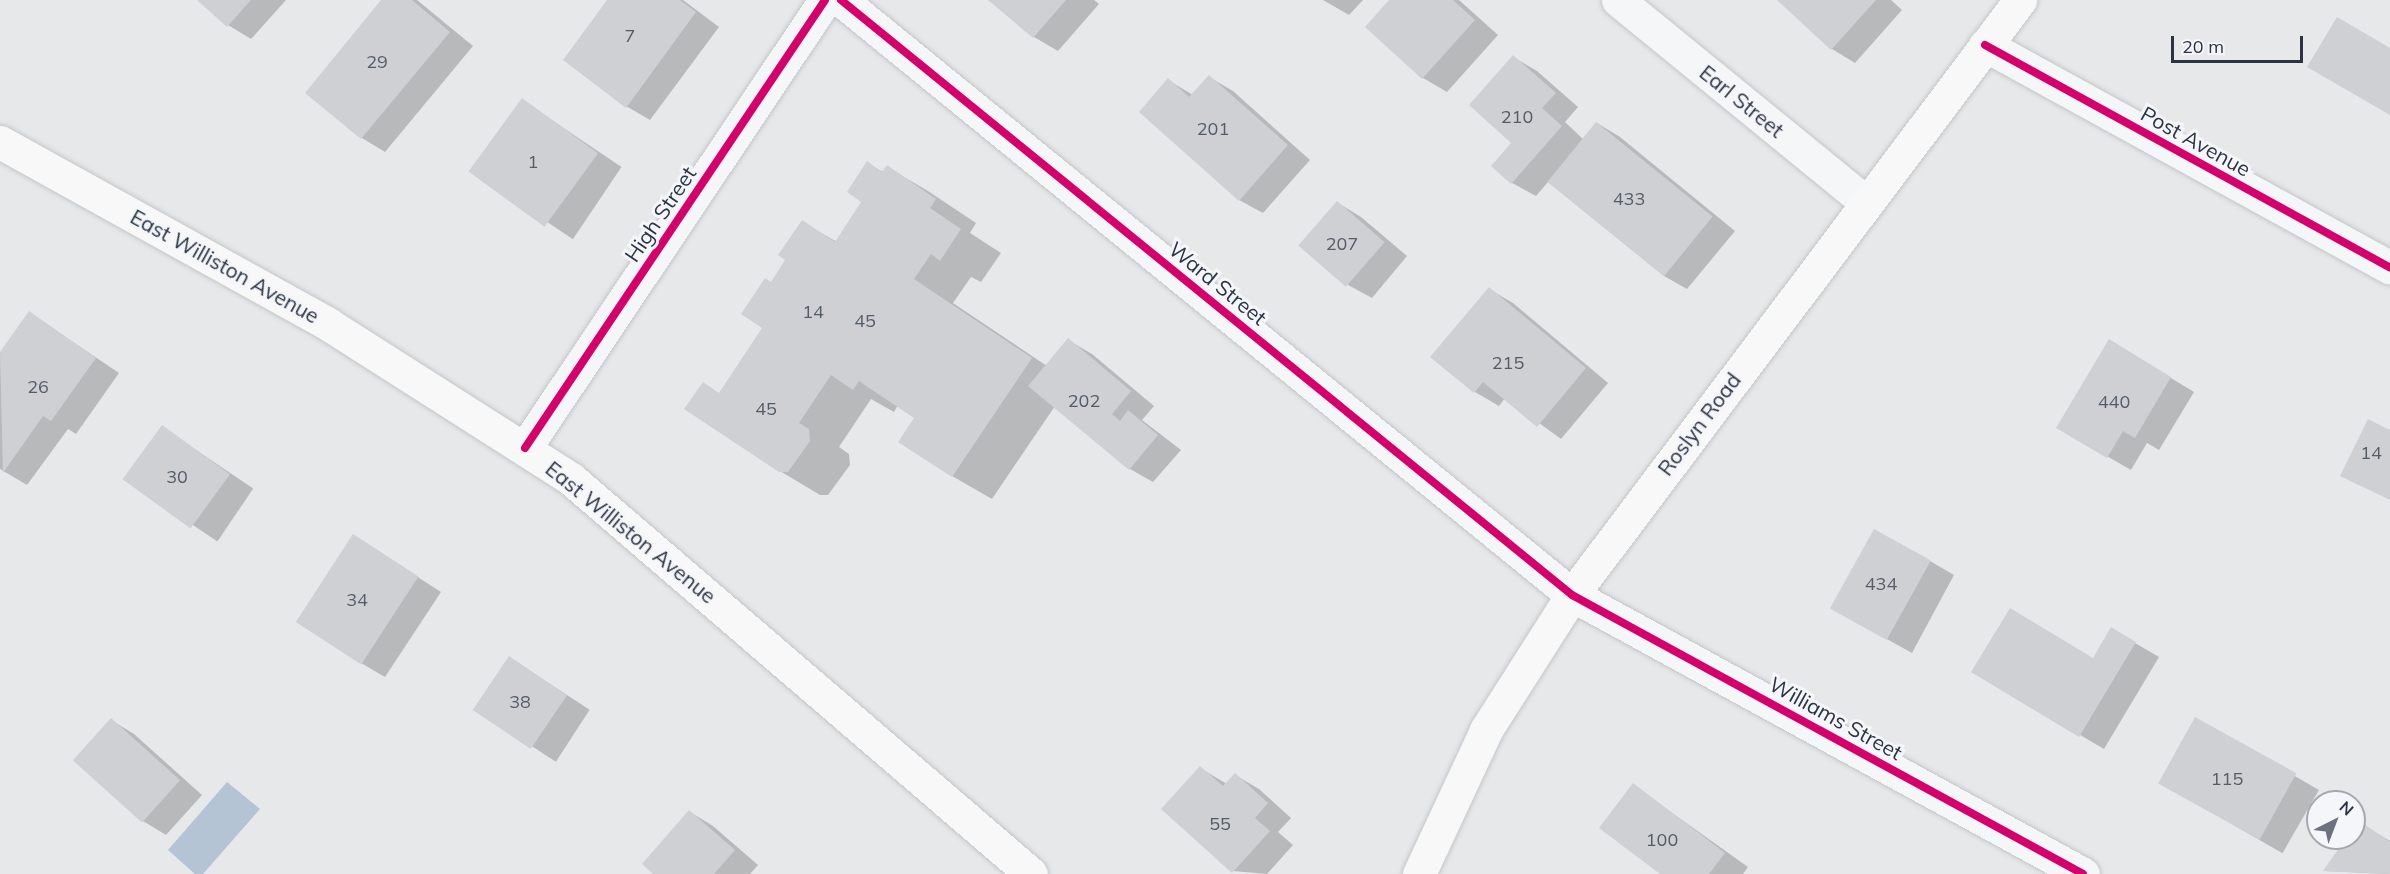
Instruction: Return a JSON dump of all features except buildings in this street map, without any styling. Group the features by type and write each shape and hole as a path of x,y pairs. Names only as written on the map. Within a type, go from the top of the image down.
{"main road":[{"name":"Roslyn Road","path":"1419,874 1486,730 1572,594 2020,0"},
{"name":"East Williston Avenue","path":"0,142 240,272 404,370 525,448 615,515 1031,874"}],"street":[{"name":"High Street","path":"525,448 825,0"},
{"name":"Ward Street","path":"841,0 1572,594"},
{"name":"Earl Street","path":"1618,0 1866,202"},
{"name":"Post Avenue","path":"1985,45 2390,268"},
{"name":"Williams Street","path":"1572,594 2083,874"}],"water":[{"path":"227,782 260,809 203,874 195,874 168,850"}],"cycle path":[{"path":"525,448 825,0"},
{"path":"841,0 1572,595 2083,874"},
{"path":"1985,45 2390,268"}]}
